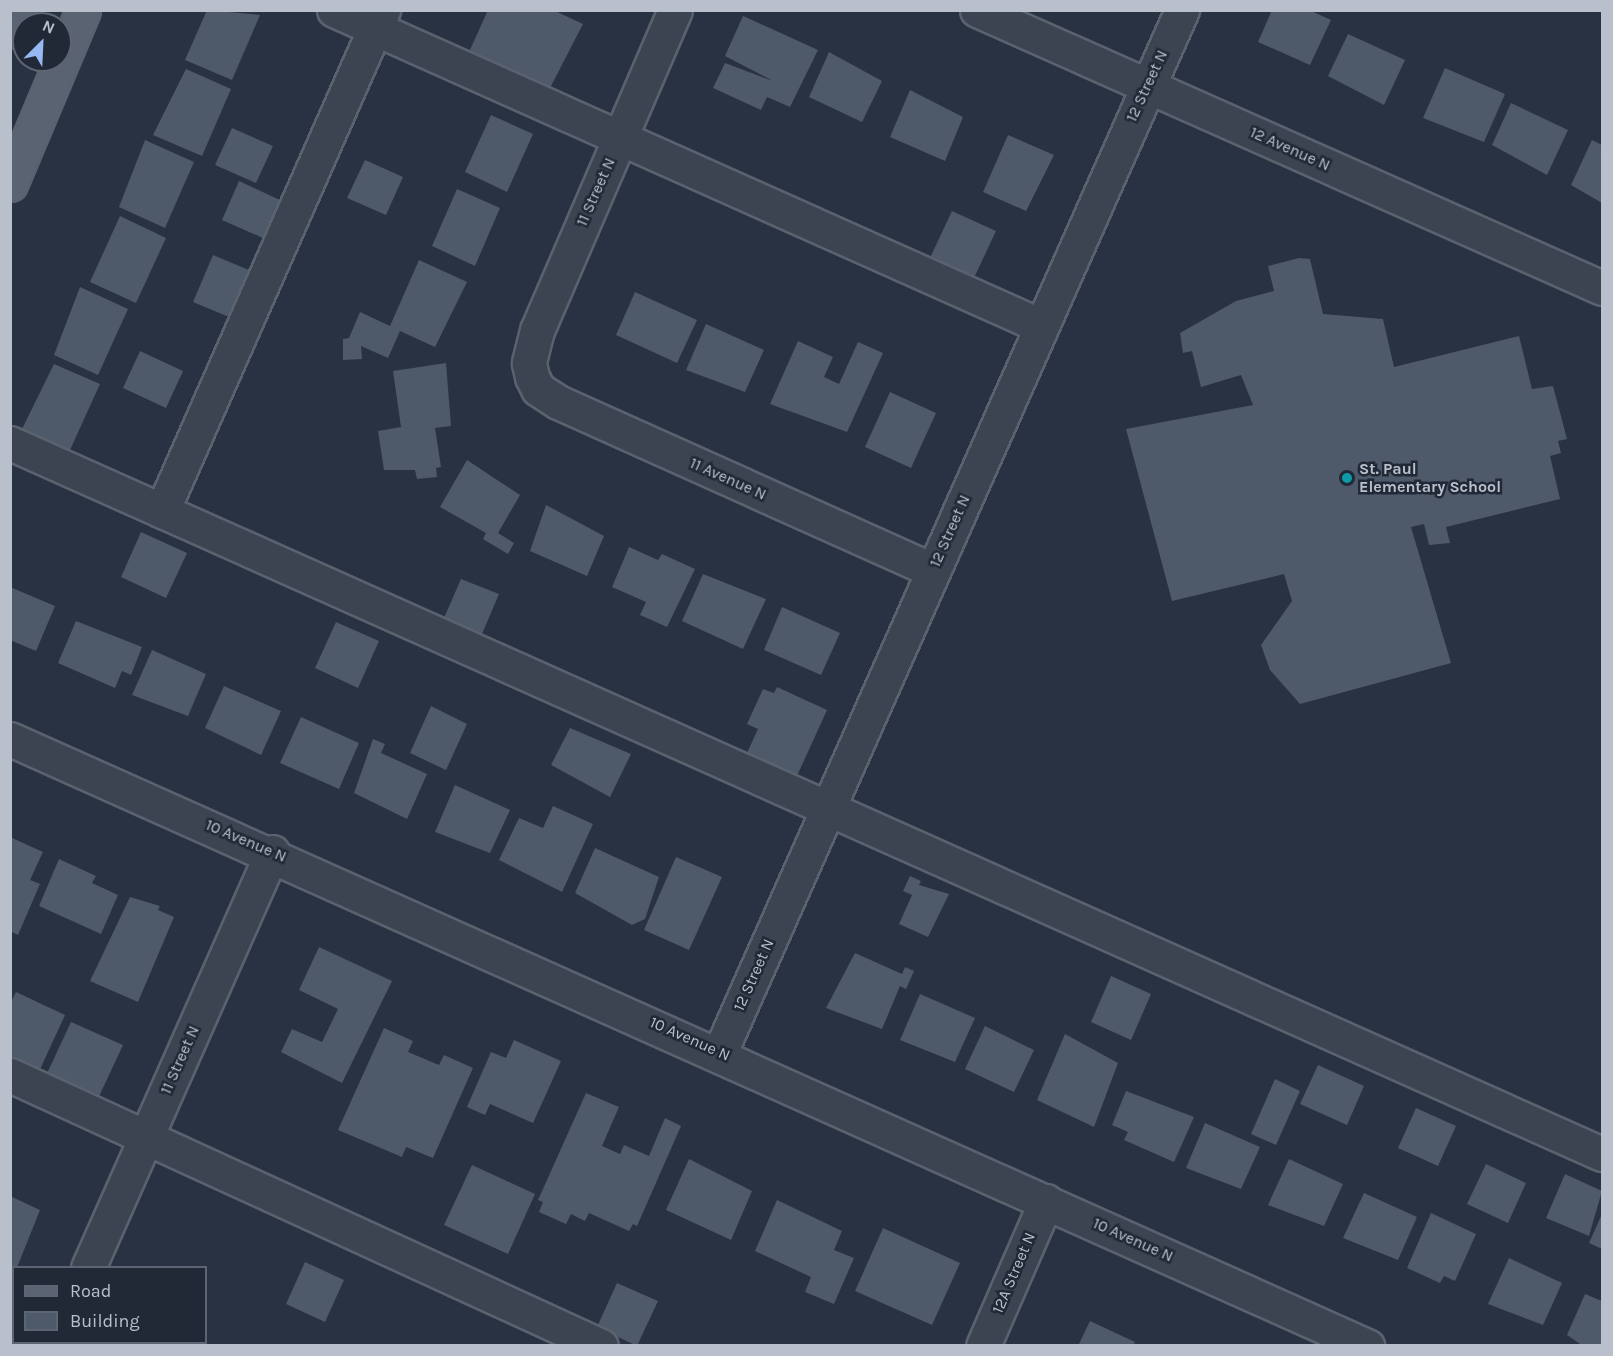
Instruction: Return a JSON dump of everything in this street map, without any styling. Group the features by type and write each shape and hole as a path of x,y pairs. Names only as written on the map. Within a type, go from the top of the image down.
{"main road":[{"path":"10,31 20,10"},
{"path":"10,184 83,10"}],"street":[{"path":"334,10 379,19 620,139 1041,326"},
{"name":"11 Street N","path":"532,377 529,363 537,330 675,10"},
{"name":"12 Avenue N","path":"977,10 1602,288"},
{"name":"12 Street N","path":"720,1052 1182,10"},
{"path":"162,511 379,19"},
{"name":"11 Avenue N","path":"532,377 538,389 558,402 932,570"},
{"path":"10,443 1602,1154"},
{"name":"10 Avenue N","path":"10,740 272,852 720,1052 1367,1346"},
{"name":"11 Street N","path":"88,1266 272,852"},
{"path":"10,1075 145,1140 601,1346"},
{"name":"12A Street N","path":"983,1346 1046,1201"}],"building":[{"path":"207,10 260,15 232,80 185,60"},
{"path":"488,10 553,10 583,24 550,88 469,52"},
{"path":"1272,10 1309,10 1331,20 1310,65 1258,42"},
{"path":"743,16 818,50 790,107 767,97 761,110 713,88 725,63 773,81 725,56"},
{"path":"1348,34 1405,60 1384,105 1328,76"},
{"path":"829,52 882,81 862,122 809,97"},
{"path":"1445,68 1505,94 1484,142 1423,118"},
{"path":"186,69 231,89 202,156 153,135"},
{"path":"910,90 963,117 945,161 890,137"},
{"path":"1511,103 1568,130 1547,175 1492,145"},
{"path":"491,115 533,134 507,192 465,172"},
{"path":"232,128 273,146 256,183 215,165"},
{"path":"1008,135 1054,155 1026,211 983,192"},
{"path":"145,140 194,162 165,228 119,207"},
{"path":"1592,140 1602,145 1602,203 1571,185"},
{"path":"365,160 403,177 386,215 347,198"},
{"path":"239,181 280,200 263,238 222,220"},
{"path":"457,189 500,208 475,266 432,246"},
{"path":"952,211 996,231 973,280 929,260"},
{"path":"120,216 166,238 136,303 90,282"},
{"path":"213,255 256,273 236,320 193,302"},
{"name":"St. Paul Elementary School","path":"1299,258 1310,259 1323,314 1383,319 1394,367 1519,336 1532,389 1553,386 1567,439 1558,441 1561,453 1550,456 1560,499 1446,527 1450,543 1429,545 1424,524 1411,527 1451,663 1300,704 1270,670 1261,645 1292,601 1284,574 1172,601 1126,429 1253,405 1241,375 1201,387 1192,351 1183,353 1180,333 1236,301 1274,291 1268,266"},
{"path":"419,260 467,282 435,347 400,331 388,358 361,346 362,359 343,360 343,339 349,338 360,312 390,326"},
{"path":"80,287 128,309 98,375 54,355"},
{"path":"635,292 697,320 677,363 616,335"},
{"path":"706,324 764,350 745,392 686,370"},
{"path":"798,341 833,357 824,377 839,384 858,342 883,353 847,432 770,404"},
{"path":"140,351 183,371 166,408 123,388"},
{"path":"446,363 451,426 435,428 441,467 436,468 437,477 417,479 415,470 384,470 378,431 401,427 393,371"},
{"path":"54,364 100,384 70,450 22,429"},
{"path":"890,392 936,413 911,468 865,447"},
{"path":"467,460 520,495 498,533 514,543 508,554 483,539 486,533 440,507"},
{"path":"546,505 604,536 587,576 530,551"},
{"path":"141,532 187,553 166,598 121,577"},
{"path":"629,547 658,560 662,554 695,569 667,627 640,615 646,602 612,587"},
{"path":"703,574 766,599 743,649 682,621"},
{"path":"461,579 499,594 482,634 444,618"},
{"path":"10,587 55,606 36,651 10,640"},
{"path":"782,607 840,633 821,675 764,650"},
{"path":"76,621 142,647 131,675 122,671 115,688 58,663"},
{"path":"336,622 379,641 358,688 315,668"},
{"path":"152,650 206,674 188,716 132,695"},
{"path":"224,686 281,711 261,755 205,728"},
{"path":"777,687 827,710 797,776 747,753 758,729 747,724 763,689 774,693"},
{"path":"431,706 467,724 446,770 410,753"},
{"path":"301,717 359,743 339,789 280,763"},
{"path":"570,728 631,754 610,797 551,765"},
{"path":"373,739 385,744 381,753 427,774 407,819 354,793"},
{"path":"455,785 510,810 490,853 435,832"},
{"path":"553,806 593,824 562,892 499,860 519,818 543,828"},
{"path":"10,837 43,852 30,880 40,884 18,935 10,931"},
{"path":"595,848 659,877 645,919 632,925 575,893"},
{"path":"676,857 722,877 689,950 644,930"},
{"path":"59,859 96,876 92,883 118,895 101,934 39,906"},
{"path":"910,876 921,881 919,885 949,894 928,937 899,924 912,895 903,891"},
{"path":"130,897 160,906 158,910 174,917 138,1002 90,981"},
{"path":"319,947 392,981 342,1083 281,1052 292,1029 322,1042 338,1009 299,990"},
{"path":"855,953 902,974 905,967 914,971 906,989 900,986 882,1029 826,1008"},
{"path":"1111,976 1151,994 1131,1040 1091,1022"},
{"path":"16,992 65,1015 36,1078 10,1066 10,1004"},
{"path":"920,994 975,1018 955,1062 900,1040"},
{"path":"71,1022 123,1045 95,1105 43,1082"},
{"path":"985,1026 1034,1050 1014,1092 965,1069"},
{"path":"384,1028 413,1041 408,1052 439,1065 444,1055 473,1068 433,1158 406,1147 402,1157 338,1130"},
{"path":"1065,1034 1118,1063 1094,1127 1037,1100"},
{"path":"514,1040 561,1061 533,1123 490,1104 485,1115 467,1107 491,1052 506,1058"},
{"path":"1318,1065 1364,1086 1347,1125 1300,1104"},
{"path":"1275,1079 1300,1091 1276,1145 1251,1134"},
{"path":"1126,1091 1194,1117 1174,1162 1124,1140 1128,1132 1112,1125"},
{"path":"586,1093 619,1107 602,1146 620,1154 624,1145 649,1156 665,1118 681,1126 637,1226 633,1224 629,1231 589,1213 585,1221 571,1214 566,1224 539,1212 543,1202 538,1200"},
{"path":"1416,1108 1456,1126 1438,1166 1398,1148"},
{"path":"1205,1123 1260,1147 1241,1189 1186,1168"},
{"path":"689,1159 752,1191 731,1240 666,1210"},
{"path":"1289,1159 1343,1184 1324,1226 1268,1205"},
{"path":"1486,1164 1526,1183 1508,1223 1467,1204"},
{"path":"472,1165 535,1194 508,1254 444,1225"},
{"path":"1565,1174 1602,1191 1589,1236 1546,1218"},
{"path":"1364,1193 1417,1217 1398,1260 1343,1238"},
{"path":"10,1196 40,1210 18,1266 12,1266 10,1285"},
{"path":"777,1200 842,1231 834,1250 854,1258 834,1304 805,1292 811,1277 755,1251"},
{"path":"1431,1213 1476,1234 1455,1281 1444,1276 1440,1283 1407,1268"},
{"path":"1602,1214 1602,1249 1589,1243"},
{"path":"883,1228 960,1263 932,1325 855,1291"},
{"path":"1509,1258 1562,1283 1543,1325 1488,1304"},
{"path":"305,1262 344,1280 325,1322 286,1304"},
{"path":"617,1283 658,1301 637,1346 597,1327"},
{"path":"1585,1294 1602,1301 1602,1346 1583,1346 1567,1335"},
{"path":"1090,1321 1135,1342 1133,1346 1078,1346"}],"place":[{"name":"St. Paul Elementary School","path":"1347,478"}]}
